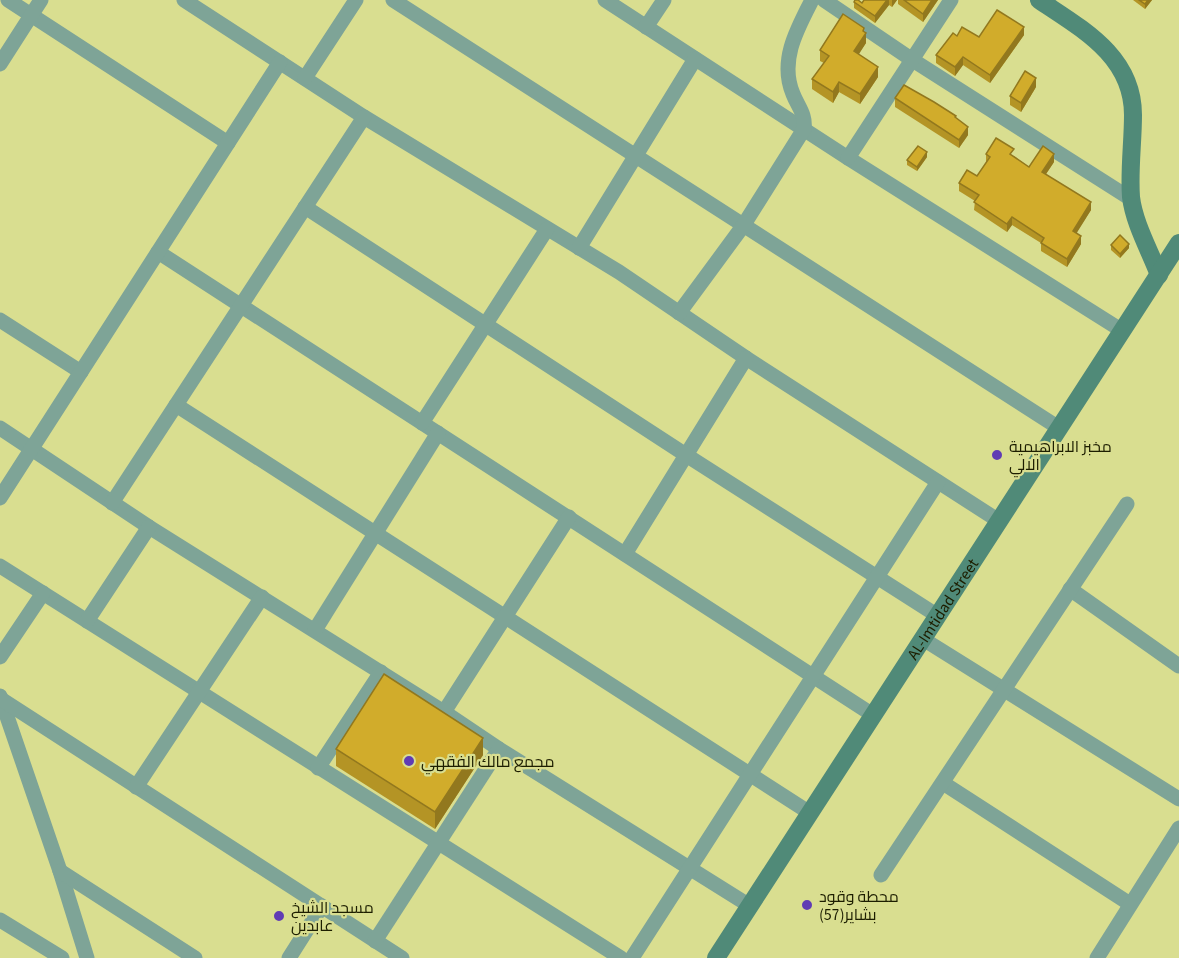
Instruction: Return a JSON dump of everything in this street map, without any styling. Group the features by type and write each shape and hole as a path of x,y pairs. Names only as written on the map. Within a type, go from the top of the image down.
{"street":[{"path":"8,0 228,143"},
{"path":"0,63 41,0"},
{"path":"184,0 364,117 619,272 746,358 999,521"},
{"path":"305,78 356,0"},
{"path":"393,0 1059,428"},
{"path":"605,0 848,158 1121,330"},
{"path":"646,27 664,0"},
{"path":"679,313 743,226 804,129 805,119 792,93 788,56 793,37 812,0"},
{"path":"824,0 911,59 1131,199"},
{"path":"848,158 951,0"},
{"path":"1039,0 1094,38 1113,56 1125,75 1133,113 1131,199 1136,220 1163,268 1179,243"},
{"path":"579,248 695,59"},
{"path":"0,498 280,62"},
{"path":"112,503 364,117"},
{"path":"305,207 938,616"},
{"path":"422,423 547,229"},
{"path":"158,252 873,715"},
{"name":"AL-Imtidad Street","path":"716,958 1163,268"},
{"path":"0,320 81,372"},
{"path":"625,554 746,358"},
{"path":"176,405 810,813"},
{"path":"0,428 149,527 750,906"},
{"path":"315,630 438,433"},
{"path":"632,958 938,482"},
{"path":"881,875 1127,504"},
{"path":"444,712 569,517"},
{"path":"87,621 149,527"},
{"path":"0,566 621,958"},
{"path":"1070,589 1179,666"},
{"path":"0,657 43,593"},
{"path":"136,787 262,597"},
{"path":"923,639 1179,799"},
{"path":"318,768 381,672"},
{"path":"1,697 402,958"},
{"path":"1,697 87,958"},
{"path":"375,940 499,749"},
{"path":"943,783 1130,904"},
{"path":"1097,958 1179,828"},
{"path":"60,871 195,958"},
{"path":"289,958 322,906"},
{"path":"0,920 62,958"}],"building":[{"path":"855,0 862,3 864,0 887,0 875,16 854,2"},
{"path":"904,0 932,0 923,14"},
{"path":"997,10 1024,27 990,75 963,57 955,67 936,55 953,33 957,36 962,27 979,37"},
{"path":"843,14 864,28 863,31 866,33 854,51 878,67 860,94 839,82 833,92 812,79 829,56 820,50"},
{"path":"1025,71 1036,78 1021,103 1010,96"},
{"path":"904,85 956,116 968,127 959,140 895,98"},
{"path":"996,138 1014,149 1010,154 1029,167 1043,146 1054,154 1042,172 1091,202 1073,231 1081,236 1067,259 1041,243 1044,238 1012,217 1007,224 974,202 979,195 959,183 967,170 977,176 990,157 986,154"},
{"path":"918,146 927,152 917,167 907,160"},
{"path":"1120,235 1129,244 1120,254 1111,245"},
{"name":"مجمع مالك الفقهي","path":"384,674 483,738 435,812 336,749"}],"place":[{"name":"مخبز الابراهيمية الالي","path":"997,455"},
{"name":"مجمع مالك الفقهي","path":"409,761"},
{"name":"محطة وقود بشاير(57)","path":"807,905"},
{"name":"مسجد الشيخ عابدين","path":"279,916"}]}
